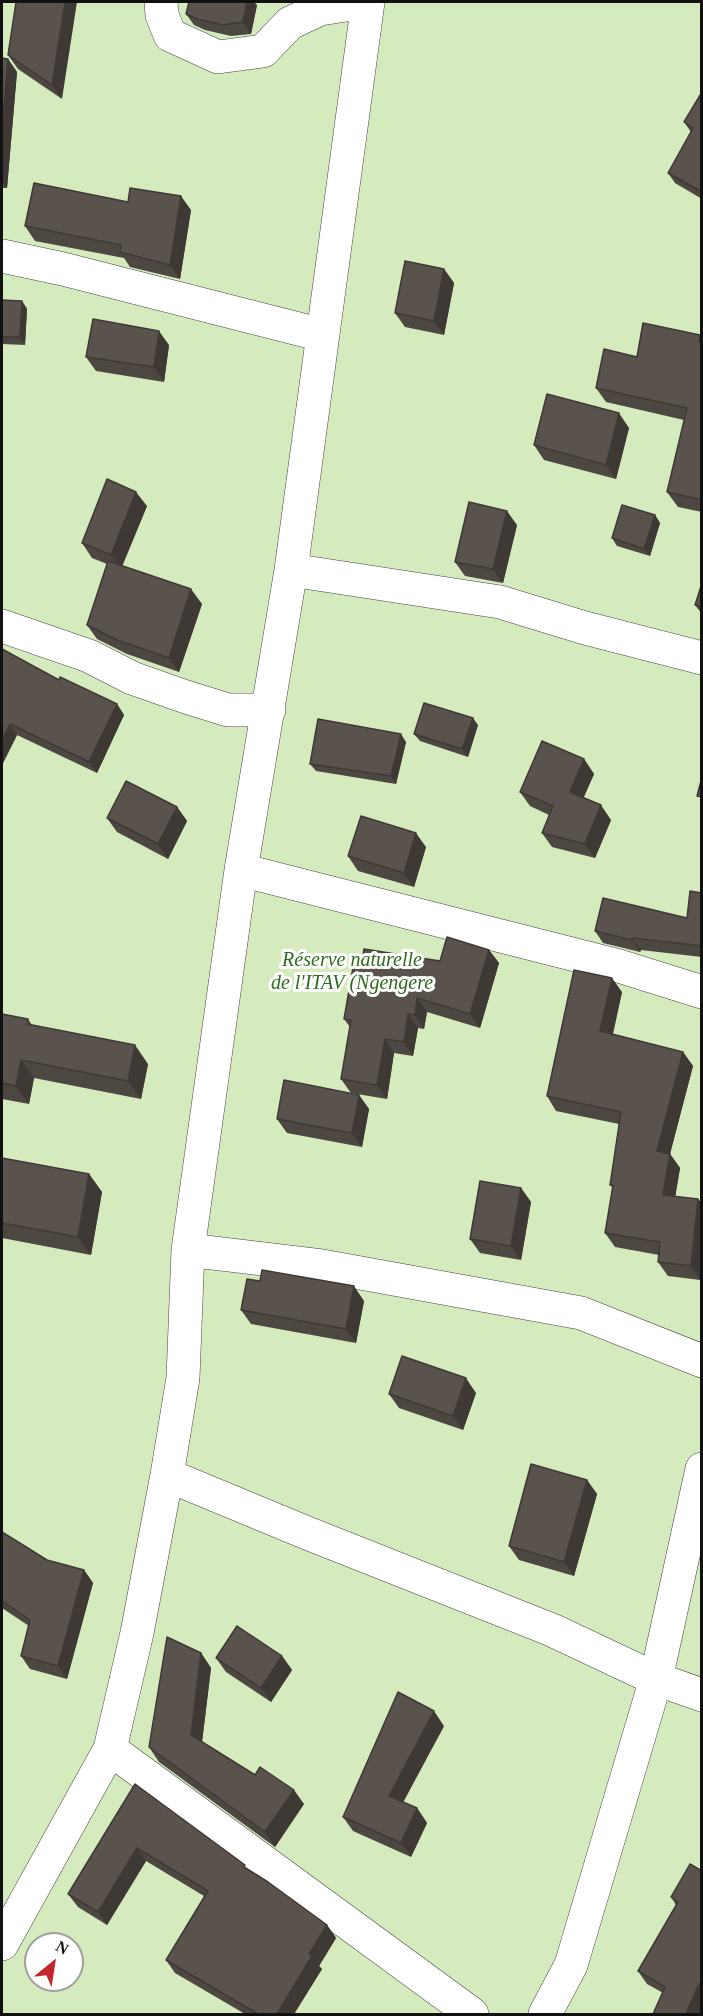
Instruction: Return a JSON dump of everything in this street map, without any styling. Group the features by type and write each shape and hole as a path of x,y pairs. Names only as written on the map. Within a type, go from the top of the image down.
{"street":[{"path":"2,1944 110,1749 137,1633 167,1475 183,1378 188,1250 241,870 291,570 367,2 320,9 290,23 263,51 218,57 170,35 162,15 161,2"},
{"path":"2,256 63,269 322,335"},
{"path":"291,570 500,602 585,628 702,658"},
{"path":"2,626 89,656 132,678 228,710 268,711"},
{"path":"241,870 619,966 702,992"},
{"path":"188,1250 322,1266 581,1313 702,1361"},
{"path":"545,2014 571,1965 656,1679 702,1469"},
{"path":"167,1475 552,1630 656,1679 702,1695"},
{"path":"110,1749 472,2014"}],"green space":[{"name":"Réserve naturelle de l'ITAV (Ngengere","path":"2,2 701,2 701,2014 2,2014"}],"building":[{"path":"16,2 65,2 52,85 8,55"},
{"path":"189,2 247,2 243,22 223,25 186,14"},
{"path":"2,58 8,59 2,133"},
{"path":"702,92 702,192 668,173 693,128 684,122"},
{"path":"34,183 128,202 130,188 181,196 170,265 120,252 121,245 25,226"},
{"path":"405,261 444,269 434,321 395,313"},
{"path":"2,300 22,301 20,337 2,337"},
{"path":"93,319 159,331 154,367 86,357"},
{"path":"643,323 700,335 699,342 702,343 702,500 667,492 687,408 596,388 604,349 637,357"},
{"path":"547,394 619,413 606,465 534,445"},
{"path":"107,479 136,492 111,555 82,543"},
{"path":"469,502 507,511 493,569 455,562"},
{"path":"622,505 655,515 644,549 612,538"},
{"path":"108,561 191,589 169,658 117,640 87,625"},
{"path":"702,583 702,607 695,605"},
{"path":"2,649 59,680 60,677 117,704 89,762 10,724 2,740"},
{"path":"424,703 473,718 462,749 414,734"},
{"path":"318,719 401,734 391,776 310,764"},
{"path":"542,741 584,759 570,792 601,805 585,844 542,833 553,806 520,792"},
{"path":"702,777 702,797 697,796"},
{"path":"126,781 177,807 158,844 107,818"},
{"path":"361,816 416,833 404,873 348,856"},
{"path":"690,891 702,893 702,946 632,938 632,940 595,931 603,898 687,918"},
{"path":"447,937 489,950 470,1014 417,998 415,1015 408,1014 404,1042 385,1039 377,1085 341,1079 351,1020 344,1019 354,962 362,963 364,949 440,961"},
{"path":"574,970 612,978 600,1031 683,1052 657,1151 670,1154 663,1195 698,1199 691,1266 658,1262 660,1242 605,1233 621,1112 547,1096"},
{"path":"2,1014 28,1019 27,1024 135,1045 128,1081 21,1060 16,1086 2,1083"},
{"path":"284,1080 359,1095 352,1133 277,1119"},
{"path":"2,1158 89,1174 78,1237 2,1223"},
{"path":"480,1181 521,1188 511,1246 470,1239"},
{"path":"262,1270 354,1286 346,1329 241,1310 247,1279 260,1281"},
{"path":"402,1356 466,1378 453,1416 389,1394"},
{"path":"531,1464 587,1480 564,1562 509,1546"},
{"path":"2,1532 47,1560 84,1570 58,1666 21,1656 30,1620 2,1601"},
{"path":"237,1626 282,1656 261,1688 216,1658"},
{"path":"167,1637 201,1653 191,1735 255,1775 260,1767 294,1790 265,1832 149,1747"},
{"path":"398,1692 434,1711 389,1796 417,1808 401,1843 343,1817"},
{"path":"135,1784 245,1865 244,1867 327,1925 309,1954 312,1956 277,2014 258,2014 166,1960 208,1891 137,1848 98,1912 68,1894"},
{"path":"690,1864 702,1871 702,1981 686,2014 653,2014 665,1987 638,1971 678,1902 671,1897"}]}
